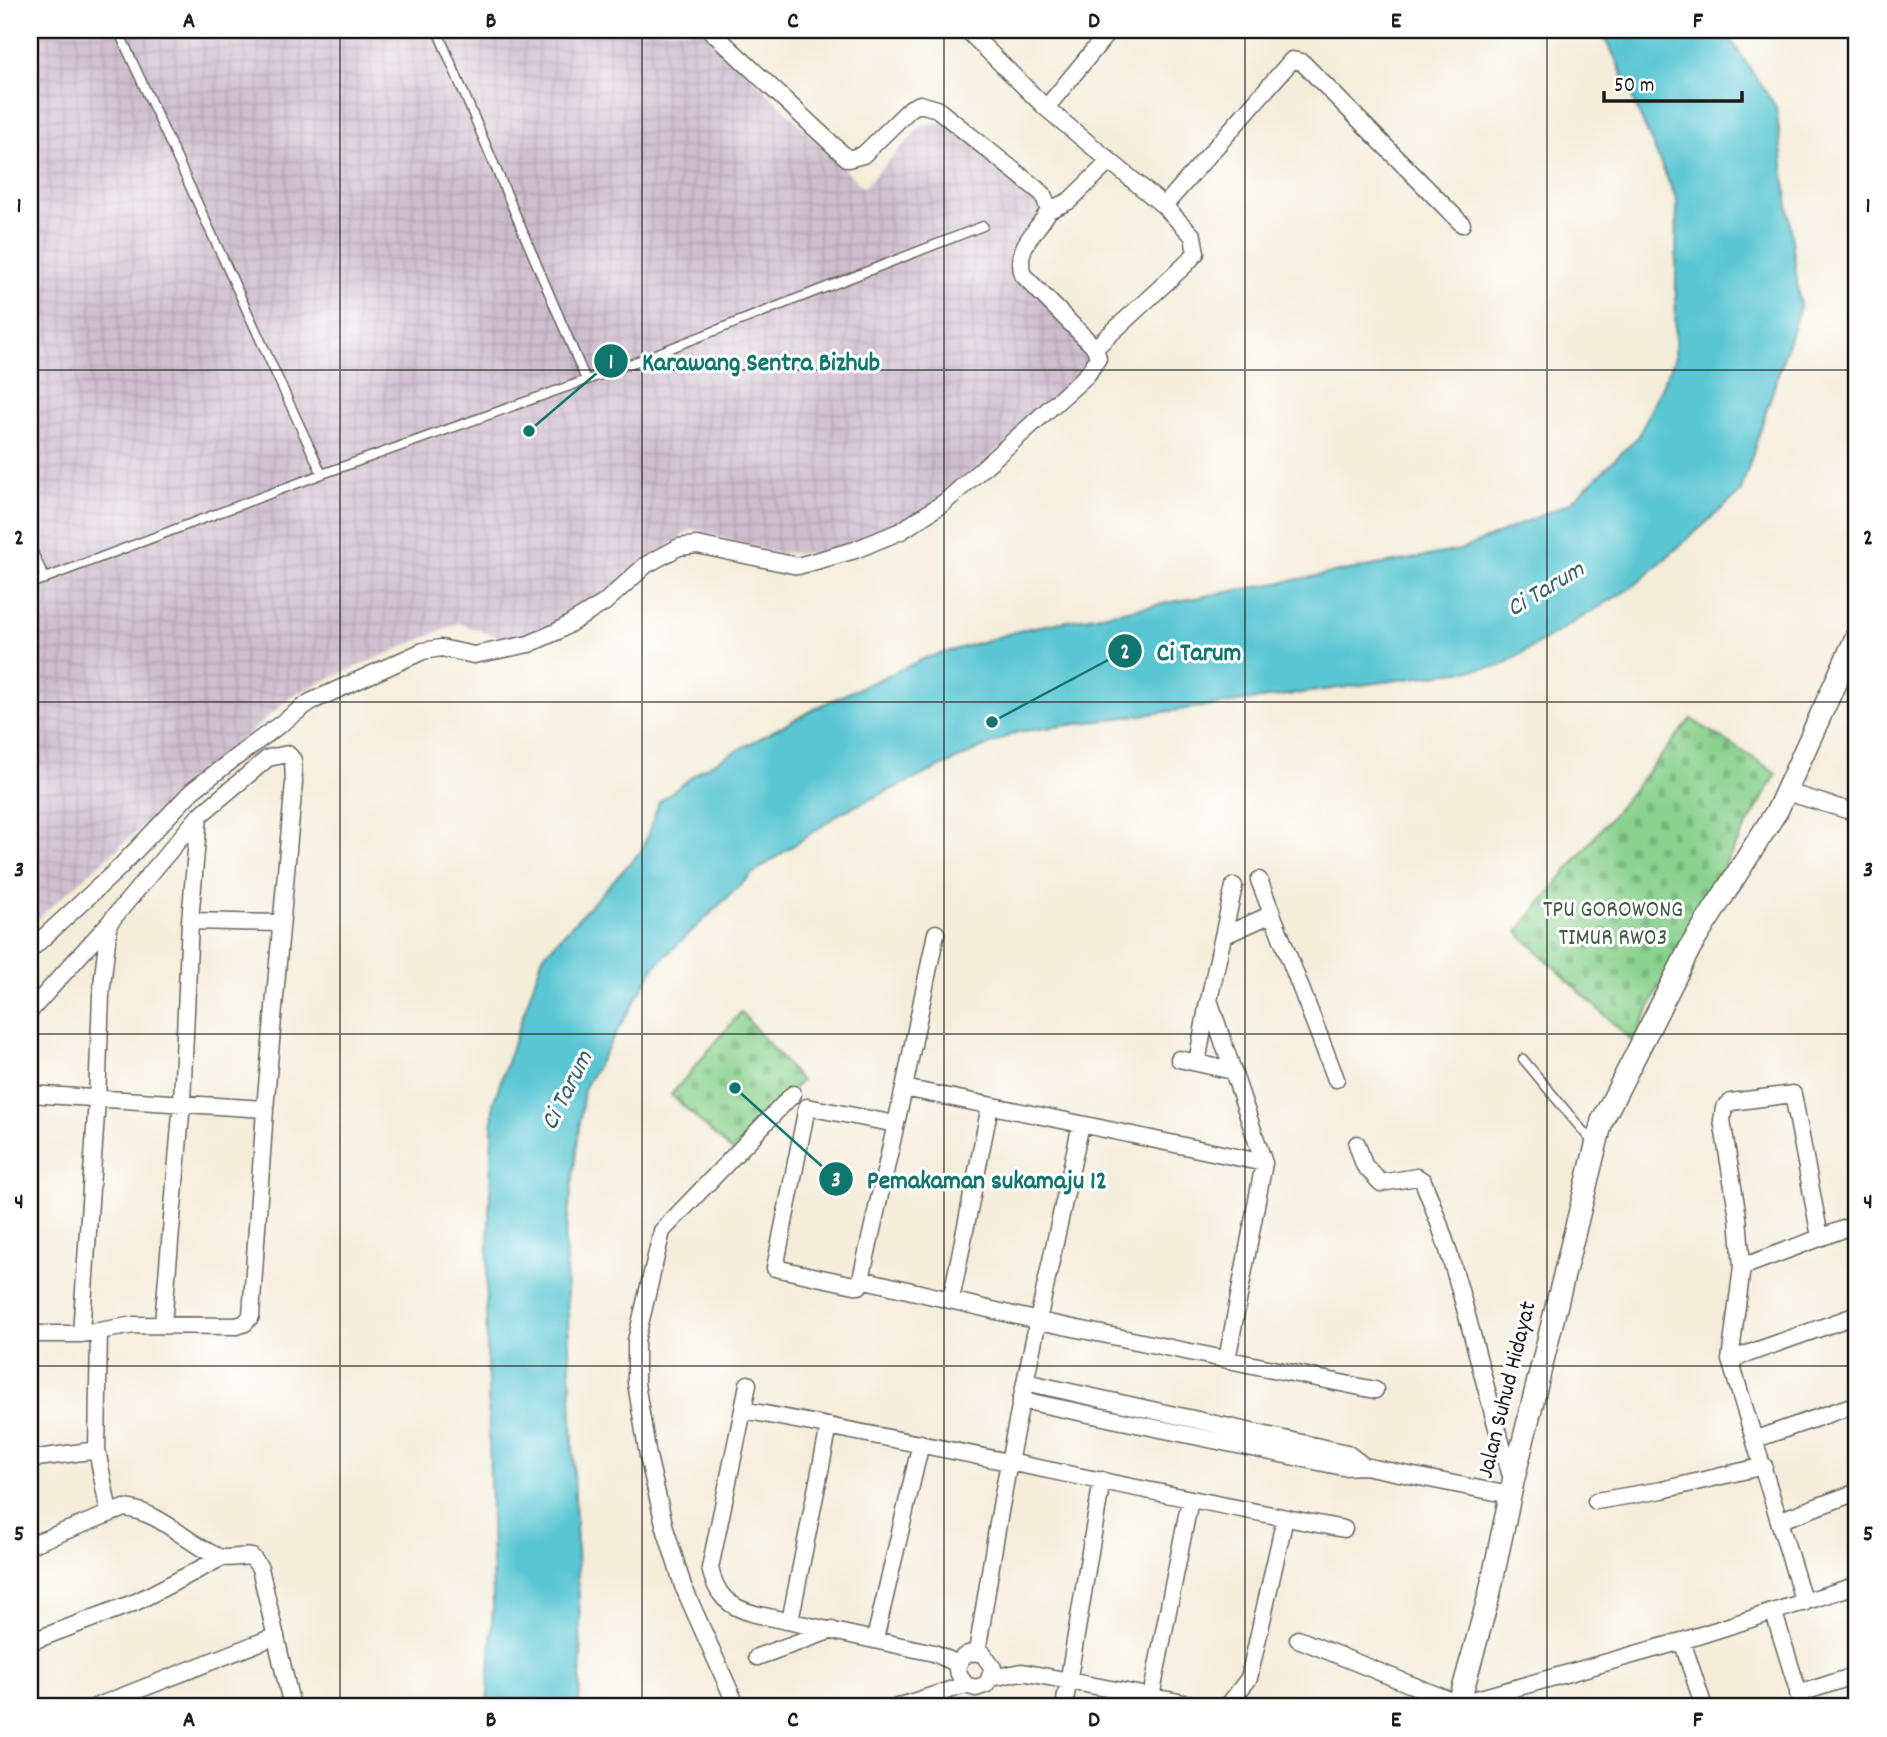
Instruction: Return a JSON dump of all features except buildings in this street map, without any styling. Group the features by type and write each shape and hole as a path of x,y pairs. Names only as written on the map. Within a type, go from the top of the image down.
{"street":[{"path":"710,30 848,159 863,155 911,108 926,106 937,109 1043,194 1049,210"},
{"path":"967,30 1046,108 1164,206 1193,236 1196,253 1095,348"},
{"path":"1046,108 1110,30"},
{"path":"1164,206 1292,60 1302,62 1462,224"},
{"path":"30,950 117,870 192,791 310,702 423,651 441,648 474,655 529,644 558,631 604,603 646,565 679,547 696,545 798,566 855,550 901,531 945,502 1087,374 1098,358 1095,348 1023,275 1019,262 1022,248 1049,210 1069,201 1110,160"},
{"name":"Jalan Suhud Hidayat","path":"1459,1705 1489,1596 1512,1488 1595,1145 1617,1088 1691,946 1778,809 1857,635"},
{"path":"30,1011 199,816 268,758 288,754 293,760 294,782 265,1109 251,1316 245,1323 237,1326 163,1324 81,1334 30,1334"},
{"path":"1786,792 1857,813"},
{"path":"163,1324 182,1102 190,921 199,816"},
{"path":"1259,880 1336,1079"},
{"path":"1197,1063 1234,886"},
{"path":"1225,935 1272,914"},
{"path":"190,921 280,923"},
{"path":"81,1334 97,1100 101,995 108,923"},
{"path":"896,1124 807,1107 775,1268 859,1286 861,1279 896,1124 904,1088 936,933"},
{"path":"1209,1000 1265,1163 1227,1360"},
{"path":"1180,1059 1233,1071"},
{"path":"904,1088 1265,1163"},
{"path":"30,1094 265,1109"},
{"path":"737,1707 683,1586 665,1528 648,1457 636,1383 636,1341 662,1231 793,1094"},
{"path":"1804,1603 1781,1520 1730,1360 1742,1267 1738,1217 1722,1120 1724,1108 1731,1102 1793,1094 1820,1237"},
{"path":"951,1300 990,1106"},
{"path":"1081,1124 1009,1460 977,1652 991,1670 1022,1672 1068,1681 1149,1703 1205,1707"},
{"path":"1021,1400 1342,1467 1364,1466 1512,1488 1458,1290 1423,1181 1418,1177 1381,1183 1364,1165 1357,1144"},
{"path":"1742,1267 1857,1224"},
{"path":"861,1279 1039,1321 1375,1390"},
{"path":"1730,1360 1857,1315"},
{"path":"99,1331 97,1450 109,1513"},
{"path":"1025,1382 1347,1453 1364,1466"},
{"path":"748,1384 710,1568 715,1589 727,1603 746,1612 835,1629 934,1653 958,1664"},
{"path":"1756,1439 1857,1404"},
{"path":"743,1410 1009,1460 1190,1500 1344,1529"},
{"path":"790,1621 829,1426"},
{"path":"875,1639 920,1443"},
{"path":"30,1459 97,1450"},
{"path":"1595,1501 1662,1490 1764,1466"},
{"path":"1064,1707 1102,1480"},
{"path":"1781,1520 1857,1492"},
{"path":"1149,1703 1190,1500"},
{"path":"30,1545 124,1508 140,1510 221,1558"},
{"path":"1227,1707 1248,1678 1285,1518"},
{"path":"30,1642 136,1602 221,1558 252,1557 260,1568 292,1707"},
{"path":"1298,1639 1459,1705 1682,1641 1857,1585"},
{"path":"1774,1613 1800,1701 1857,1675"},
{"path":"757,1657 835,1629"},
{"path":"96,1707 276,1636"},
{"path":"1682,1641 1704,1707"},
{"path":"965,1685 958,1676 958,1664 965,1655 977,1652"},
{"path":"897,1707 965,1685 982,1687 991,1670"}],"lane":[{"path":"118,30 322,474"},
{"path":"437,30 586,380"},
{"path":"30,584 322,474 586,380 983,226"},
{"path":"30,546 45,579"},
{"path":"1523,1059 1595,1145"}],"shaded area":[{"path":"30,30 706,30 863,188 923,124 954,124 1045,201 1047,221 1011,262 1104,359 914,521 825,553 775,553 692,529 581,612 509,641 458,623 294,694 30,925"}],"green space":[{"name":"TPU GOROWONG TIMUR RW03","path":"1691,719 1777,773 1688,929 1633,1042 1517,932"},
{"path":"741,1012 801,1081 732,1151 671,1095"}],"water":[{"path":"1599,30 1724,30 1776,107 1800,306 1740,493 1634,586 1501,666 1017,732 842,812 752,874 655,966 584,1089 565,1240 581,1653 579,1707 487,1707 493,1607 486,1306 493,1104 543,956 642,850 659,802 702,769 826,703 926,658 1029,628 1460,550 1570,503 1638,437 1675,358 1677,201 1613,53"}],"place":[{"name":"Karawang Sentra Bizhub","path":"529,431"},
{"name":"Ci Tarum","path":"992,722"},
{"name":"Pemakaman sukamaju 12","path":"735,1088"}]}
